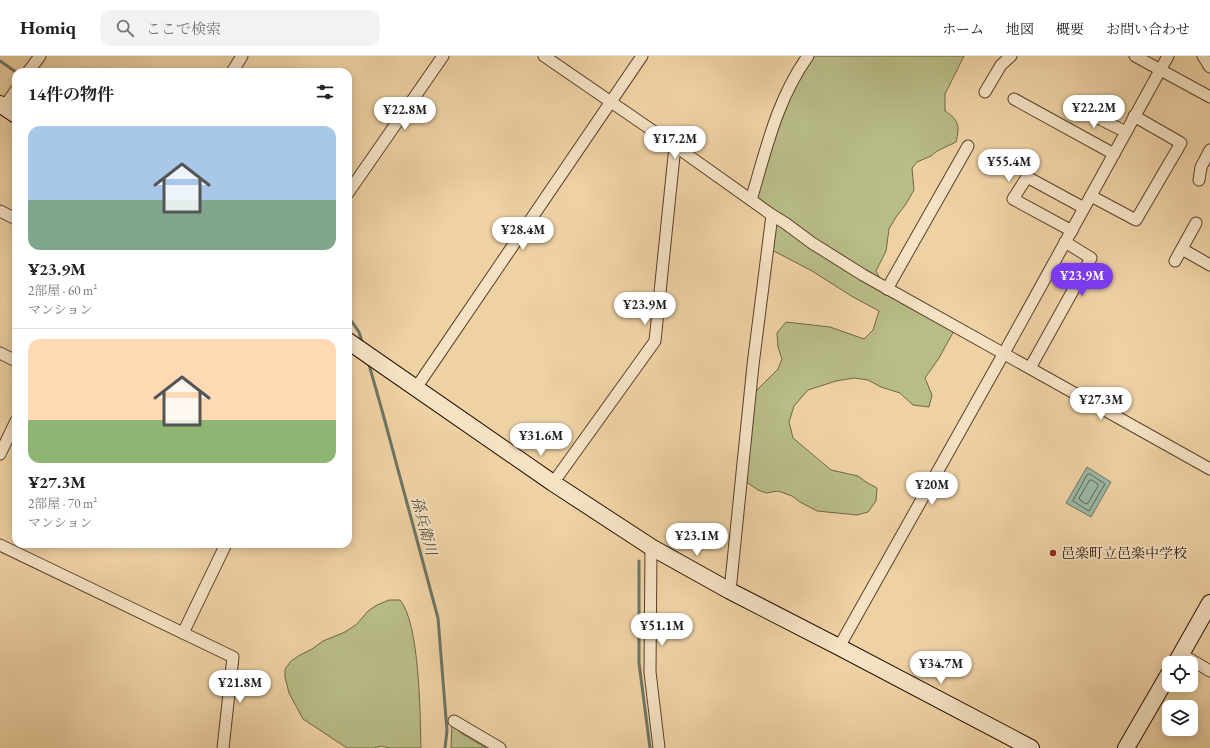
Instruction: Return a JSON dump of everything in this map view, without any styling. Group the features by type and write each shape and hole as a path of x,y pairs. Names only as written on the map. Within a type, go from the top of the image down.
{"street":[{"path":"31,68 40,56"},
{"path":"234,68 242,56"},
{"path":"352,187 443,56"},
{"path":"544,56 611,101 812,243 887,289 1210,468"},
{"path":"416,388 642,56"},
{"path":"751,200 775,119 797,71 808,56"},
{"path":"985,92 1001,65 1011,56"},
{"path":"1135,56 1210,98"},
{"path":"839,647 1072,231 1168,56"},
{"path":"1203,56 1210,67"},
{"path":"7,109 12,98"},
{"path":"1014,99 1114,154"},
{"path":"1072,105 1126,132"},
{"path":"1091,196 1136,220 1181,143 1134,116"},
{"path":"553,483 655,341 675,146"},
{"path":"887,289 968,146"},
{"path":"1199,180 1201,167 1210,150"},
{"path":"1072,231 1013,199 1027,177 1084,208"},
{"path":"0,211 12,217"},
{"path":"730,591 753,365 772,216"},
{"path":"1175,261 1196,223"},
{"path":"1030,368 1091,258 1065,242"},
{"path":"1182,249 1210,265"},
{"path":"352,344 553,483 651,547 730,591 1031,748"},
{"path":"0,353 12,359"},
{"path":"0,454 12,429"},
{"path":"0,545 233,657 224,748"},
{"path":"651,547 650,672 659,748"},
{"path":"183,633 224,548"},
{"path":"1180,656 1210,603"},
{"path":"1198,666 1210,671"},
{"path":"1126,748 1162,686"},
{"path":"454,721 500,748"}],"green space":[{"path":"814,56 964,56 945,94 945,111 953,117 958,128 956,142 917,162 912,168 914,190 889,229 886,251 876,271 888,293 955,329 939,358 925,378 932,395 929,407 913,405 900,393 881,387 868,380 854,378 836,381 808,390 794,406 789,422 793,438 831,470 858,476 877,488 876,501 868,512 857,515 817,511 792,496 778,491 766,493 758,490 742,479 750,397 778,369 782,359 778,347 777,333 786,322 830,327 864,339 873,330 879,311 853,297 812,271 770,249 775,213 757,200 757,190 780,121 801,74"},
{"path":"389,600 400,600 407,612 412,629 418,671 421,748 390,748 381,746 374,748 347,748 303,719 289,693 285,677 285,669 291,661 300,655 323,641 345,632 357,624 368,611"},
{"path":"452,724 461,733 486,748 451,748"}],"water":[{"path":"1087,467 1111,482 1091,517 1066,503"}],"waterway":[{"name":"孫兵衛川","path":"0,61 12,69"},
{"name":"孫兵衛川","path":"352,322 359,332 363,345"},
{"name":"孫兵衛川","path":"368,361 438,618 447,731 445,748"},
{"path":"639,561 639,663 650,748"}],"place":[{"name":"邑楽町立邑楽中学校","path":"1053,553"}]}
